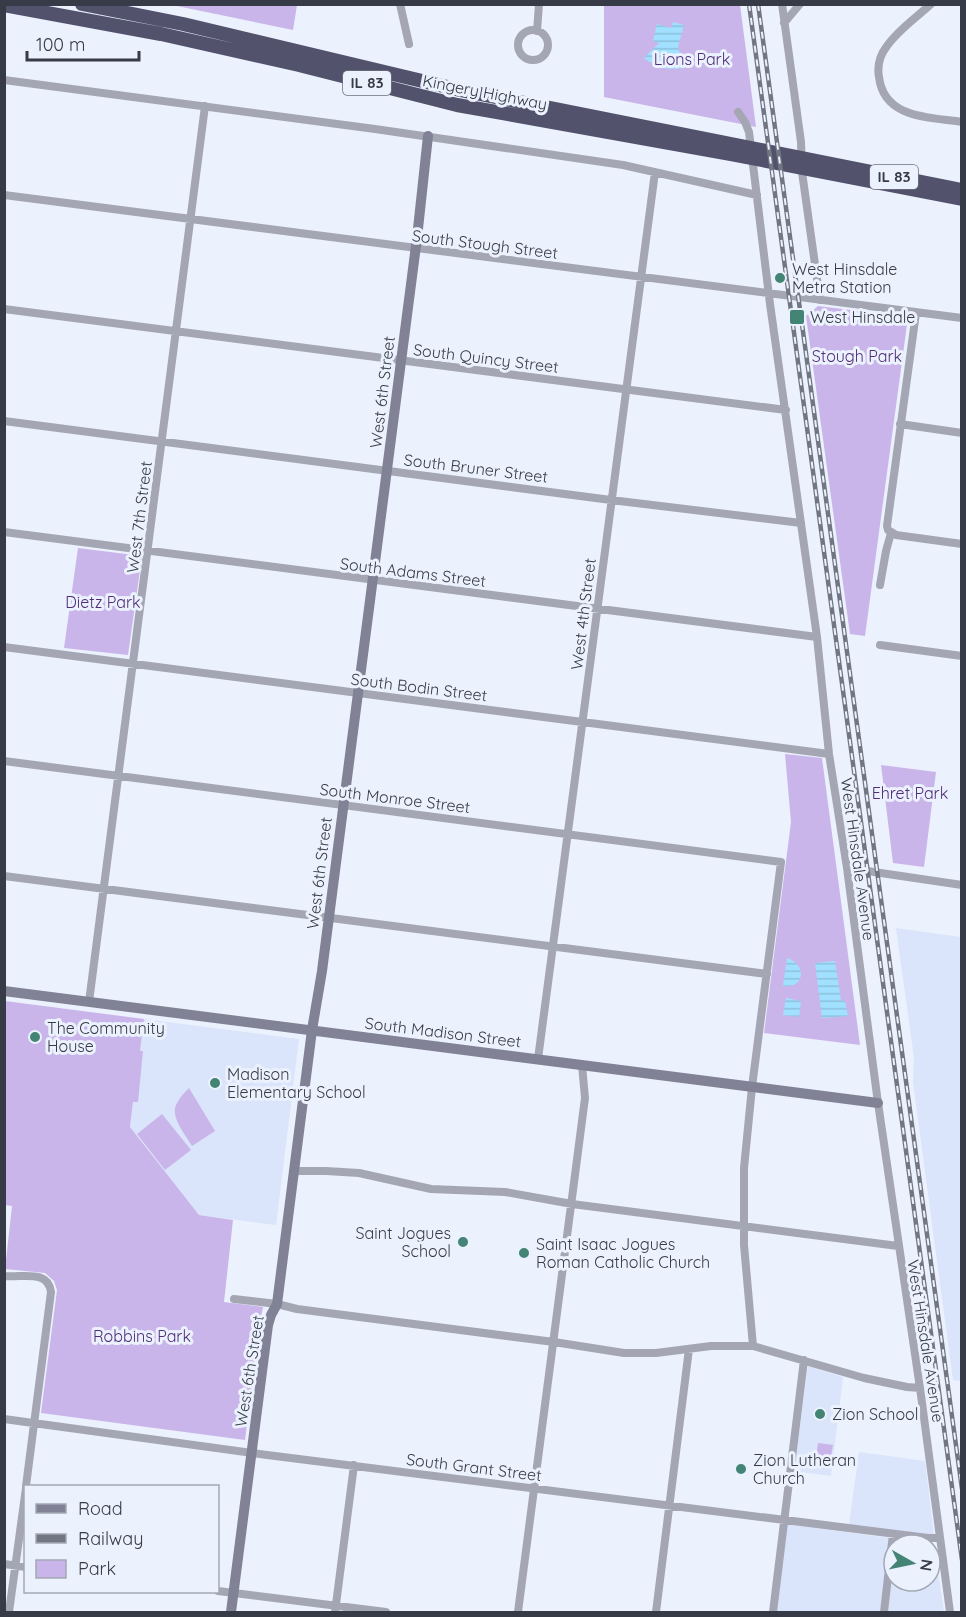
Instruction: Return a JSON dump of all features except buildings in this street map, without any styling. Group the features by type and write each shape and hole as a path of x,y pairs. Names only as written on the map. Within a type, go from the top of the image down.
{"highway":[{"name":"Kingery Highway","path":"82,4 183,24 460,90 962,199"},
{"name":"Kingery Highway","path":"4,5 161,34 299,65 457,105 730,149"},
{"name":"Kingery Highway","path":"826,168 962,189"}],"street":[{"path":"400,4 409,44"},
{"path":"537,31 538,4"},
{"path":"782,4 820,300"},
{"path":"784,23 800,4"},
{"path":"931,4 886,47 879,63 880,82 887,98 901,110 914,115 962,122"},
{"path":"4,80 428,136 612,164 757,195"},
{"name":"West 7th Street","path":"89,1002 206,106"},
{"name":"West Hinsdale Avenue","path":"738,112 749,132 817,638 829,754 848,868 878,1103 939,1533"},
{"name":"West 6th Street","path":"231,1612 268,1325 276,1304 328,918 416,248 428,136"},
{"name":"West 4th Street","path":"538,1059 655,172"},
{"name":"South Stough Street","path":"4,195 962,318"},
{"name":"South Quincy Street","path":"4,309 786,410"},
{"path":"880,585 889,531 886,520 916,313"},
{"name":"South Bruner Street","path":"4,421 801,523"},
{"path":"900,424 962,433"},
{"path":"889,531 902,536 962,544"},
{"name":"South Adams Street","path":"4,532 817,638"},
{"path":"880,645 962,656"},
{"name":"South Bodin Street","path":"4,647 829,754"},
{"name":"South Monroe Street","path":"4,761 781,862 766,974"},
{"path":"848,868 962,885"},
{"path":"4,876 766,974 744,1168 745,1268 753,1346"},
{"name":"South Madison Street","path":"4,991 878,1103"},
{"path":"518,1612 585,1098 582,1065"},
{"path":"294,1171 326,1170 359,1173 430,1189 505,1192 572,1204 898,1246"},
{"path":"4,1276 34,1276 47,1281 51,1293 26,1485"},
{"path":"234,1299 624,1353 656,1353 711,1346 753,1346 864,1378 920,1388"},
{"path":"656,1612 689,1349"},
{"path":"773,1612 804,1360"},
{"name":"South Grant Street","path":"4,1419 886,1533"},
{"path":"336,1609 354,1466"},
{"path":"9,1612 24,1501"},
{"name":"West Hinsdale Avenue","path":"942,1553 950,1612"},
{"path":"4,1564 24,1567"},
{"path":"219,1591 336,1609 386,1612"},
{"path":"884,1612 886,1593"}],"shaded area":[{"path":"896,928 961,937 961,1381 953,1380 913,1082 914,1058"},
{"name":"Madison Elementary School","path":"144,1019 299,1039 276,1225 199,1215 130,1127"},
{"name":"Zion School","path":"808,1366 843,1377 831,1476 794,1471"},
{"path":"859,1452 925,1461 934,1533 911,1533 849,1525"},
{"path":"785,1524 882,1537 883,1593 880,1612 774,1612"},
{"path":"890,1593 941,1593 944,1612 888,1612"}],"green space":[{"path":"297,4 293,30 172,5"},
{"name":"Lions Park","path":"604,5 740,5 756,127 604,97"},
{"name":"Stough Park","path":"818,306 908,317 865,636 850,634 806,316"},
{"name":"Dietz Park","path":"78,548 142,556 128,655 64,648"},
{"path":"785,754 822,758 860,1045 764,1033 791,822"},
{"name":"Ehret Park","path":"881,765 936,772 924,867 893,863"},
{"name":"Robbins Park","path":"5,1001 144,1019 138,1102 133,1102 130,1127 199,1215 233,1220 224,1302 263,1307 245,1440 41,1413 57,1290 54,1281 45,1273 5,1269 12,1206 4,1205"},
{"path":"189,1088 215,1131 192,1146 175,1114 177,1103"},
{"path":"162,1114 191,1150 165,1170 137,1134"},
{"path":"818,1443 833,1445 829,1469 815,1467"}],"water":[{"path":"673,22 684,25 678,47 685,68 663,68 644,58 659,43 653,41 657,24 671,28"},
{"path":"787,958 798,966 801,976 795,984 783,986"},
{"path":"835,961 841,1001 845,1001 848,1016 822,1018 815,963"},
{"path":"786,998 801,1001 799,1017 783,1015"}],"railway":[{"path":"749,4 962,1560"},
{"path":"758,4 962,1489"}],"place":[{"name":"West Hinsdale Metra Station","path":"780,278"},
{"name":"West Hinsdale","path":"797,317"},
{"name":"The Community House","path":"35,1037"},
{"name":"Madison Elementary School","path":"215,1083"},
{"name":"Saint Jogues School","path":"463,1242"},
{"name":"Saint Isaac Jogues Roman Catholic Church","path":"524,1253"},
{"name":"Zion School","path":"820,1414"},
{"name":"Zion Lutheran Church","path":"741,1469"}]}
